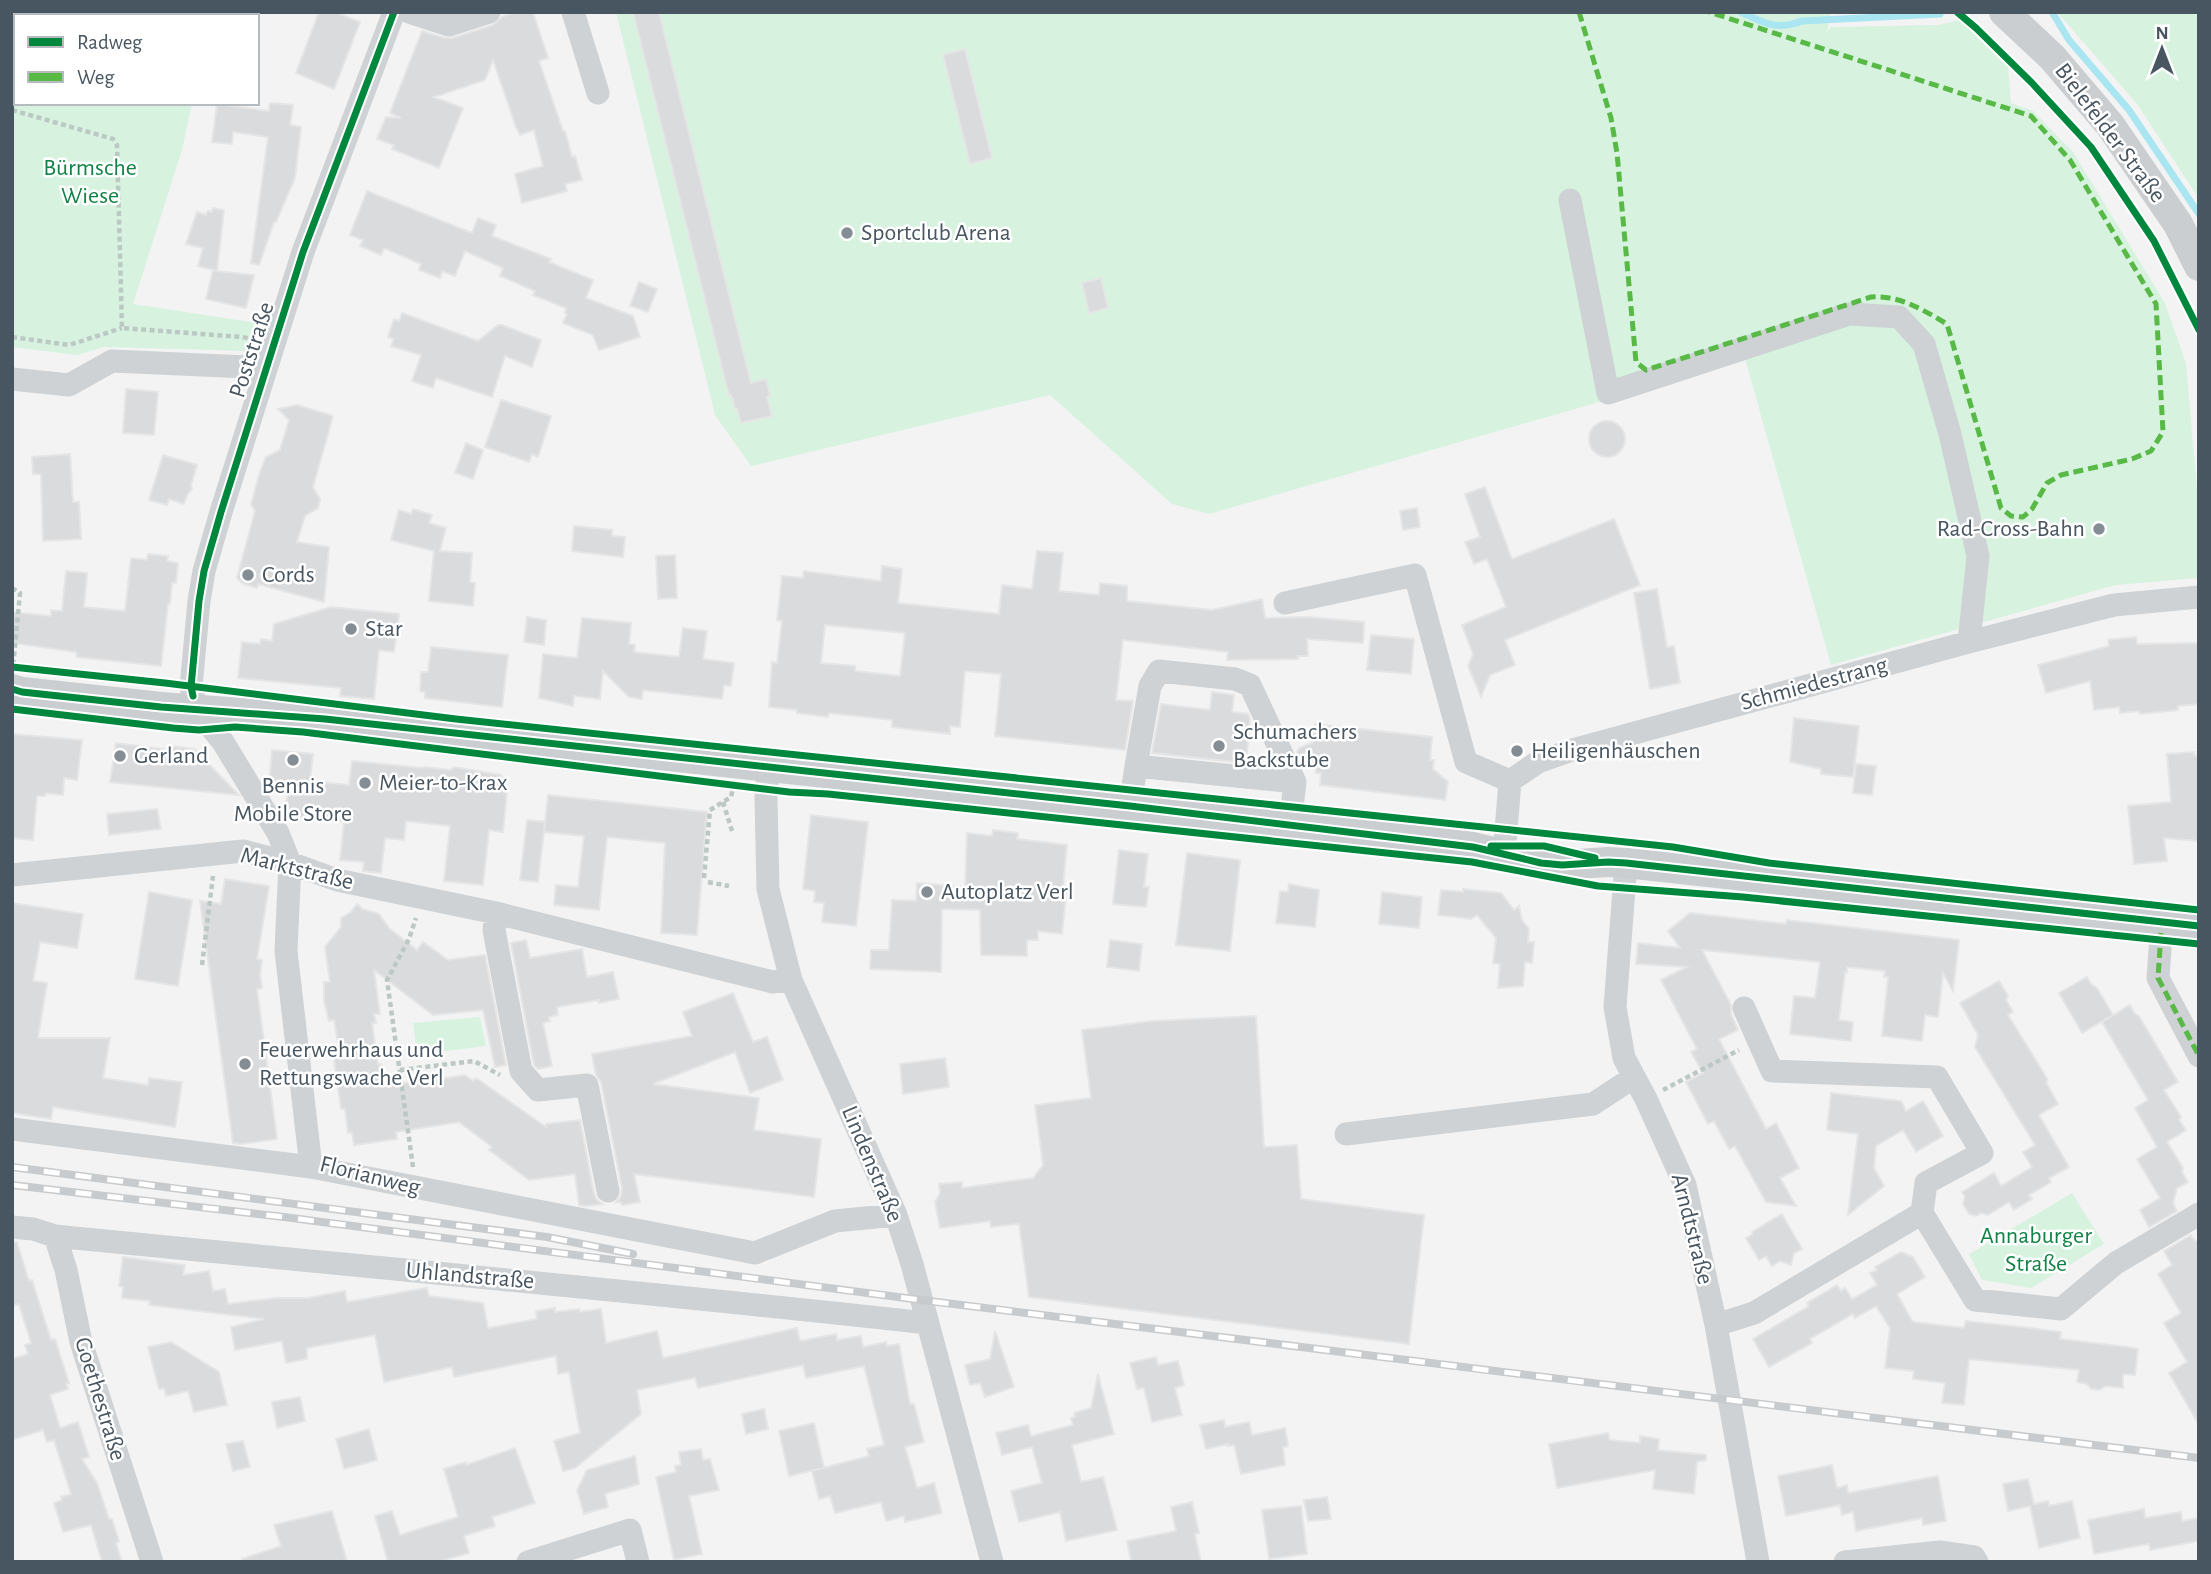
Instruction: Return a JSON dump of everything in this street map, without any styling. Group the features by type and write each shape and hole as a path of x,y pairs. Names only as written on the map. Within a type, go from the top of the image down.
{"main road":[{"name":"Bielefelder Straße","path":"2004,12 2052,57 2110,125 2178,224 2199,266"},
{"path":"14,685 197,710 325,719 1130,806 1505,851 1528,862 1562,865 1617,862 2199,926"}],"street":[{"name":"Poststraße","path":"197,710 191,687 204,571 264,371 308,240 394,12"},
{"path":"409,12 449,25 489,12"},
{"path":"573,12 598,93"},
{"path":"1570,200 1608,393 1849,314 1899,317 1924,344 1951,434 1978,556 1969,642"},
{"path":"12,379 69,385 112,361 264,371"},
{"path":"1285,603 1415,575 1466,762 1510,781 1505,851"},
{"name":"Schmiedestrang","path":"1510,781 1538,762 1572,750 1969,642 2114,605 2199,597"},
{"path":"1130,806 1150,685 1159,671 1235,679 1250,685 1295,782 1290,825"},
{"name":"Florianweg","path":"197,710 223,742 278,833 290,863 286,951 311,1167 755,1254 835,1222 897,1215"},
{"path":"1136,765 1295,782"},
{"name":"Lindenstraße","path":"768,768 768,889 791,980 897,1215 992,1562"},
{"name":"Marktstraße","path":"12,875 243,851 290,863 337,880 496,913 773,982 791,980"},
{"name":"Arndtstraße","path":"1617,862 1615,1007 1623,1058 1646,1099 1685,1185 1716,1325 1759,1562"},
{"path":"496,913 494,930 521,1071 538,1090 587,1085 608,1191"},
{"path":"2162,921 2158,978 2199,1056"},
{"path":"1744,1008 1772,1071 1937,1077 1982,1153 1926,1183 1922,1213 1975,1300 2061,1309 2116,1263 2199,1214"},
{"path":"1346,1134 1593,1104 1634,1077"},
{"path":"12,1129 311,1167"},
{"path":"1716,1325 1754,1312 1922,1213"},
{"name":"Uhlandstraße","path":"12,1227 55,1236 613,1289 927,1323"},
{"name":"Goethestraße","path":"55,1236 66,1270 81,1342 152,1562"},
{"path":"528,1562 630,1530 638,1562"},
{"path":"1845,1562 1940,1552 1974,1557 1977,1562"}],"path":[{"path":"12,110 113,139 117,145 122,328"},
{"path":"12,337 69,345 122,328 242,337 273,345"},
{"path":"12,588 20,593 14,685"},
{"path":"729,886 706,880 709,811 731,797 733,784"},
{"path":"723,803 732,831"},
{"path":"202,965 216,854"},
{"path":"415,1187 387,980 409,939 424,898"},
{"path":"1646,1099 1758,1040"},
{"path":"400,1070 474,1061 511,1081 530,1081"}],"green space":[{"path":"616,12 1738,12 1756,18 1742,12 1831,12 1827,32 1831,27 1938,25 1959,20 1985,41 2008,65 2011,103 2033,111 2073,152 2165,303 2186,363 2199,512 2199,578 2116,585 1831,665 1744,355 1610,399 1209,514 1172,504 1050,395 751,466 715,415"},
{"path":"2057,12 2199,12 2199,199 2137,104"},
{"name":"Bürmsche Wiese","path":"12,73 14,105 192,105 182,150 133,304 258,323 248,351 104,347 77,355 12,347"},
{"path":"480,1017 486,1046 417,1055 413,1023"},
{"name":"Annaburger Straße","path":"2072,1193 2104,1244 2031,1288 1982,1280 1969,1254"}],"building":[{"path":"319,12 335,12 360,22 334,89 296,73"},
{"path":"514,12 533,12 548,58 539,61 582,180 565,184 567,191 522,203 515,174 543,166 534,130 520,135 516,127 493,60 485,80 434,97 463,108 439,168 392,149 394,145 377,139 386,117 401,118 390,113 422,31 453,38 493,25"},
{"path":"633,12 659,12 751,383 766,379 772,416 741,423 731,395 729,396"},
{"path":"965,49 992,158 970,164 943,55"},
{"path":"270,103 293,105 290,125 301,127 295,178 274,222 259,265 251,263 268,137 233,132 232,144 212,142 217,105 269,111"},
{"path":"367,191 472,233 478,218 496,225 492,236 551,259 549,262 593,280 586,298 633,316 640,337 599,350 593,335 563,323 567,314 566,308 533,295 535,291 500,276 503,268 465,251 455,276 442,271 440,278 419,270 421,264 384,248 381,255 360,246 363,240 350,235"},
{"path":"213,208 224,210 217,271 198,266 203,248 186,244 197,212 206,215 208,211 212,212"},
{"path":"213,270 254,275 246,308 206,299"},
{"path":"1101,278 1108,308 1089,313 1082,283"},
{"path":"639,282 657,289 648,312 630,306"},
{"path":"402,313 478,341 498,325 541,340 532,367 505,356 492,397 436,378 433,388 412,381 421,355 391,346 394,339 388,337 394,319 399,321"},
{"path":"126,389 158,392 154,435 123,433"},
{"path":"501,400 551,416 538,457 532,454 529,462 485,447"},
{"path":"297,405 333,416 313,487 320,499 318,508 305,516 297,542 329,547 324,602 258,584 257,588 243,584 237,578 255,511 251,504 260,472 266,457 280,450 289,420 278,409"},
{"path":"1607,421 1619,427 1625,439 1619,451 1607,457 1595,451 1589,439 1595,427"},
{"path":"466,443 483,450 473,479 455,473"},
{"path":"70,454 73,502 79,502 81,539 43,541 41,474 33,474 32,457"},
{"path":"163,455 197,465 192,489 184,504 169,499 167,505 149,500"},
{"path":"1485,487 1512,559 1614,519 1640,585 1505,640 1515,665 1490,675 1481,697 1468,666 1473,654 1462,625 1506,607 1487,559 1474,564 1465,542 1480,537 1465,494"},
{"path":"1417,508 1420,527 1403,530 1400,511"},
{"path":"413,509 432,515 429,523 446,528 440,551 472,553 470,582 475,583 473,606 429,601 434,551 391,540 399,510 411,514"},
{"path":"574,526 612,530 612,536 625,537 623,557 572,551"},
{"path":"1037,551 1063,553 1059,591 1099,595 1100,583 1127,586 1127,601 1212,610 1262,599 1265,618 1308,617 1364,622 1363,643 1307,639 1308,656 1298,656 1298,659 1227,660 1228,652 1123,640 1116,700 1133,701 1125,750 995,736 1001,674 965,671 960,727 950,726 950,734 892,727 892,720 829,713 828,717 769,707 772,662 777,663 782,621 777,620 782,576 803,578 804,571 881,581 882,566 902,569 898,603 999,614 1002,585 1032,589","holes":["825,625 905,633 900,676 855,671 855,666 821,663"]},
{"path":"148,554 168,556 167,561 178,563 176,583 172,583 168,604 161,666 77,657 76,652 12,643 12,612 51,616 51,610 62,611 66,571 87,573 84,607 125,611 131,558 147,560"},
{"path":"675,555 677,598 658,599 656,556"},
{"path":"1657,589 1667,647 1674,646 1680,683 1650,689 1634,593"},
{"path":"331,607 399,614 394,652 379,650 374,699 340,696 341,688 238,678 242,642 260,644 261,639 272,641 274,624"},
{"path":"527,617 546,620 544,645 524,642"},
{"path":"582,618 631,623 629,644 635,645 634,652 679,657 683,628 707,631 703,659 734,663 731,686 724,685 722,699 643,690 642,699 629,697 603,671 600,699 574,696 573,706 539,698 543,654 577,658"},
{"path":"1371,635 1414,639 1411,674 1367,670"},
{"path":"2136,637 2137,644 2199,643 2199,704 2178,706 2178,710 2140,714 2139,711 2120,713 2119,707 2094,710 2090,681 2046,693 2038,665 2109,646 2108,640"},
{"path":"431,647 508,655 502,707 425,698 425,692 420,691 421,672 428,672"},
{"path":"1212,692 1234,695 1232,712 1248,714 1250,719 1246,763 1152,753 1161,704 1210,710"},
{"path":"1794,718 1859,726 1853,777 1821,774 1821,769 1790,762"},
{"path":"1315,724 1432,737 1430,760 1434,760 1433,769 1448,782 1445,800 1320,785 1321,773 1316,773 1316,769 1304,767 1297,752 1299,748 1312,743"},
{"path":"12,734 82,740 77,780 64,778 63,795 46,793 45,796 37,796 33,840 12,838"},
{"path":"116,743 170,750 171,746 194,749 239,795 110,782"},
{"path":"272,750 313,754 310,781 349,785 352,761 451,770 454,767 501,775 506,782 507,791 503,832 489,830 483,885 444,881 450,826 406,821 404,840 385,838 381,873 363,871 364,862 340,860 344,822 285,815 288,791 280,791 281,786 269,784"},
{"path":"2194,752 2194,756 2199,755 2199,841 2164,838 2167,861 2134,864 2128,806 2171,802 2167,754"},
{"path":"1856,764 1876,766 1872,795 1853,793"},
{"path":"548,795 707,812 697,935 661,933 665,843 607,837 599,910 554,905 556,885 578,887 584,836 544,832"},
{"path":"157,809 161,829 109,835 107,814"},
{"path":"811,815 868,822 856,926 822,922 824,903 814,902 815,891 803,889"},
{"path":"527,820 545,822 538,882 520,880"},
{"path":"993,830 1018,833 1017,839 1067,845 1063,886 1067,887 1062,934 1038,931 1038,940 1027,940 1027,956 981,955 980,910 942,909 941,972 870,969 871,950 889,950 892,900 916,901 917,883 965,887 967,833 992,836"},
{"path":"1119,850 1148,854 1144,887 1149,887 1146,907 1113,904"},
{"path":"1187,853 1240,860 1230,951 1176,945"},
{"name":"Feuerwehrhaus und Rettungswache Verl","path":"225,879 269,886 257,959 262,960 262,988 257,989 277,1139 241,1144 233,1143 200,901 221,904"},
{"path":"1289,884 1319,890 1315,927 1276,923 1280,891 1288,892"},
{"path":"1463,889 1501,893 1514,910 1519,906 1522,920 1529,929 1528,942 1534,942 1532,963 1525,962 1523,986 1498,988 1500,964 1493,963 1496,938 1477,915 1471,919 1438,915 1441,890 1463,892"},
{"path":"149,892 192,900 178,986 135,979"},
{"path":"1382,892 1422,897 1419,928 1379,924"},
{"path":"12,903 83,914 77,948 40,942 33,981 47,983 38,1038 110,1038 103,1078 148,1085 149,1078 182,1082 175,1127 53,1107 51,1119 12,1113"},
{"path":"357,904 379,914 389,928 417,950 423,942 448,960 485,955 506,1065 495,1067 483,1010 433,1015 374,970 380,1014 374,1014 376,1023 372,1023 384,1086 419,1081 418,1076 439,1073 439,1079 465,1075 473,1081 476,1078 546,1127 546,1124 580,1120 594,1194 603,1204 579,1205 575,1174 529,1180 489,1150 492,1147 459,1122 396,1132 397,1139 354,1145 352,1132 348,1133 345,1109 341,1109 333,1053 339,1049 334,1020 329,1021 324,1001 324,982 330,982 325,947 341,927 341,918"},
{"path":"1690,913 1786,924 1787,920 1959,940 1953,991 1943,973 1938,1017 1925,1015 1922,1041 1882,1036 1888,977 1884,977 1885,971 1847,967 1839,1020 1853,1022 1851,1041 1790,1034 1794,996 1815,998 1820,962 1702,950 1731,1005 1731,1014 1738,1030 1719,1039 1766,1129 1776,1123 1799,1168 1780,1178 1796,1206 1766,1202 1735,1146 1729,1149 1714,1121 1708,1124 1686,1082 1703,1073 1691,1052 1697,1049 1661,980 1687,967 1636,964 1638,943 1680,948 1668,931"},
{"path":"526,940 530,958 582,949 587,977 613,972 619,999 557,1007 558,1015 549,1017 550,1021 543,1023 552,1066 538,1069 534,1065 511,943"},
{"path":"1110,940 1142,944 1139,971 1107,967"},
{"path":"2087,977 2113,1015 2082,1033 2059,993"},
{"path":"1999,981 2013,1012 2008,1015 2048,1080 2046,1082 2058,1104 2039,1115 2069,1167 2049,1178 2051,1182 2029,1195 2032,1199 2014,1210 2009,1202 1988,1215 1981,1213 1976,1216 1969,1214 1963,1204 1965,1197 1962,1192 1994,1173 2001,1186 2032,1167 2023,1152 2035,1145 1975,1047 1978,1035 1960,1003"},
{"path":"733,993 753,1042 767,1037 783,1080 750,1093 735,1052 653,1084 759,1098 754,1130 821,1139 814,1197 634,1174 640,1202 622,1205 621,1202 616,1202 621,1196 622,1188 601,1082 596,1075 592,1054 692,1036 683,1012"},
{"path":"2130,1005 2178,1082 2164,1090 2186,1130 2167,1142 2188,1182 2177,1188 2173,1203 2177,1211 2149,1227 2140,1210 2160,1198 2137,1159 2157,1147 2135,1108 2148,1100 2102,1022"},
{"path":"1256,1016 1264,1147 1297,1145 1301,1199 1424,1215 1409,1344 1029,1297 1019,1224 991,1227 990,1221 940,1228 935,1202 940,1193 939,1184 962,1182 962,1188 1033,1178 1043,1165 1035,1105 1091,1098 1082,1030 1153,1021"},
{"path":"945,1058 949,1087 903,1094 900,1064"},
{"path":"1831,1093 1901,1101 1906,1111 1923,1101 1943,1136 1916,1152 1903,1130 1876,1146 1874,1168 1884,1186 1848,1215 1858,1134 1827,1130"},
{"path":"1782,1214 1802,1249 1794,1253 1791,1265 1780,1261 1772,1266 1766,1256 1759,1260 1746,1238"},
{"path":"2191,1235 2194,1240 2199,1241 2199,1425 2169,1373 2187,1362 2164,1323 2181,1313 2158,1274 2172,1265 2164,1251"},
{"path":"12,1242 17,1242 29,1281 32,1280 51,1340 55,1339 69,1383 66,1384 68,1389 50,1395 60,1428 78,1422 89,1457 82,1459 97,1483 109,1519 112,1519 122,1562 102,1562 91,1525 63,1532 54,1503 71,1494 54,1440 47,1442 43,1430 12,1440 12,1359 28,1354 25,1345 31,1343 19,1304 12,1306"},
{"path":"1901,1252 1913,1257 1925,1277 1897,1294 1913,1322 1964,1328 1966,1321 2022,1327 2061,1332 2060,1339 2138,1349 2135,1375 2123,1374 2123,1388 2106,1386 2099,1390 2077,1382 2079,1370 1969,1359 1964,1405 1942,1403 1945,1383 1913,1379 1914,1371 1885,1368 1890,1328 1876,1306 1855,1318 1853,1314 1810,1339 1812,1343 1769,1367 1753,1339 1809,1306 1807,1303 1837,1285 1841,1291 1845,1288 1852,1299 1877,1285 1870,1273 1877,1270 1875,1267"},
{"path":"123,1257 185,1265 183,1275 209,1271 213,1291 225,1289 228,1304 277,1298 308,1298 345,1291 347,1302 427,1288 429,1296 483,1303 488,1328 537,1319 536,1311 555,1308 555,1312 601,1309 606,1343 657,1331 663,1358 797,1328 800,1341 836,1334 837,1340 861,1336 863,1347 886,1342 887,1346 899,1344 910,1404 914,1404 924,1442 905,1447 917,1488 934,1483 942,1513 905,1522 904,1516 886,1521 881,1502 835,1513 830,1496 819,1499 812,1471 869,1456 867,1449 884,1445 864,1366 806,1378 803,1365 698,1388 695,1378 637,1390 641,1414 575,1468 563,1471 554,1441 580,1433 569,1372 558,1374 556,1356 454,1377 452,1367 384,1382 375,1335 307,1348 307,1359 286,1363 282,1341 235,1350 231,1327 264,1319 149,1305 150,1301 122,1298 123,1287 119,1286"},
{"path":"995,1331 1014,1387 985,1397 980,1383 970,1385 965,1365 990,1359"},
{"path":"171,1342 219,1372 227,1405 194,1412 188,1391 166,1396 164,1388 159,1389 148,1347"},
{"path":"1156,1357 1158,1365 1178,1361 1184,1385 1175,1388 1182,1415 1152,1422 1144,1388 1137,1389 1130,1363"},
{"path":"1098,1374 1114,1434 1072,1445 1081,1482 1103,1477 1117,1530 1066,1541 1060,1512 1019,1522 1011,1491 1042,1483 1032,1447 1002,1455 996,1433 1028,1425 1031,1436 1073,1425 1071,1418 1075,1417 1074,1413 1091,1408"},
{"path":"300,1397 305,1421 277,1428 272,1402"},
{"path":"764,1409 768,1429 746,1434 742,1414"},
{"path":"1224,1420 1225,1427 1249,1422 1252,1435 1285,1428 1288,1446 1283,1447 1285,1465 1241,1474 1234,1445 1206,1449 1200,1425"},
{"path":"814,1423 824,1468 789,1476 779,1431"},
{"path":"369,1429 377,1460 344,1469 336,1439"},
{"path":"1608,1433 1610,1440 1640,1443 1640,1436 1659,1439 1658,1450 1706,1455 1706,1460 1697,1462 1694,1494 1653,1489 1655,1470 1557,1488 1549,1444"},
{"path":"243,1441 250,1467 233,1471 226,1444"},
{"path":"515,1448 535,1503 492,1517 495,1526 464,1536 469,1553 438,1562 388,1562 375,1516 392,1511 400,1535 458,1517 444,1469 466,1462 466,1465"},
{"path":"701,1449 703,1460 710,1459 719,1490 689,1496 702,1554 674,1560 656,1477 676,1472 675,1466 681,1465 679,1452"},
{"path":"635,1456 639,1484 605,1494 608,1507 584,1514 577,1490 587,1470"},
{"path":"1832,1465 1837,1488 1847,1485 1848,1493 1938,1476 1946,1521 1923,1525 1922,1518 1856,1531 1853,1512 1842,1515 1840,1505 1786,1516 1778,1476"},
{"path":"2028,1479 2034,1504 2048,1501 2049,1506 2072,1501 2080,1538 2039,1548 2030,1506 2008,1511 2003,1484"},
{"path":"1327,1497 1331,1519 1308,1521 1304,1500"},
{"path":"1192,1502 1199,1533 1195,1534 1201,1562 1131,1562 1127,1541 1176,1531 1171,1507"},
{"path":"1301,1506 1307,1554 1269,1559 1262,1510"},
{"path":"2144,1509 2145,1518 2181,1512 2182,1521 2199,1518 2199,1541 2150,1550 2149,1544 2094,1554 2088,1520"},
{"path":"332,1511 347,1562 243,1562 242,1559 281,1546 274,1525"}],"waterway":[{"path":"1741,12 1777,25 1802,21 1940,14"},
{"path":"2052,12 2069,40 2129,110 2199,214"}],"railway":[{"path":"12,1167 547,1237 633,1254"},
{"path":"12,1185 2199,1458"}],"marked path":[{"path":"1579,12 1611,118 1617,153 1636,362 1646,370 1871,297 1892,298 1947,324 2001,508 2011,516 2023,517 2032,509 2047,483 2061,475 2132,459 2151,451 2163,432 2156,304 2070,160 2031,116 1709,12"},
{"path":"2161,933 2158,978 2199,1056"}],"cycle path":[{"path":"193,696 191,687 199,601 204,571 221,512 303,252 394,12"},
{"path":"1957,12 2032,83 2091,147 2154,241 2199,330"},
{"path":"12,667 456,719 1673,847 1769,863 2199,910"},
{"path":"12,689 161,707 325,719 1130,806 1473,847 1541,863 1626,863 2199,926"},
{"path":"12,709 173,728 199,730 235,727 303,732 789,792 1472,862 1598,886 1743,897 2199,944"},
{"path":"1491,846 1544,846 1595,858"}],"place":[{"name":"Sportclub Arena","path":"847,233"},
{"name":"Rad-Cross-Bahn","path":"2099,529"},
{"name":"Cords","path":"248,575"},
{"name":"Star","path":"351,629"},
{"name":"Schumachers Backstube","path":"1219,746"},
{"name":"Heiligenhäuschen","path":"1517,751"},
{"name":"Gerland","path":"120,756"},
{"name":"Bennis Mobile Store","path":"293,760"},
{"name":"Meier-to-Krax","path":"365,783"},
{"name":"Autoplatz Verl","path":"927,892"},
{"name":"Feuerwehrhaus und Rettungswache Verl","path":"245,1064"}]}
